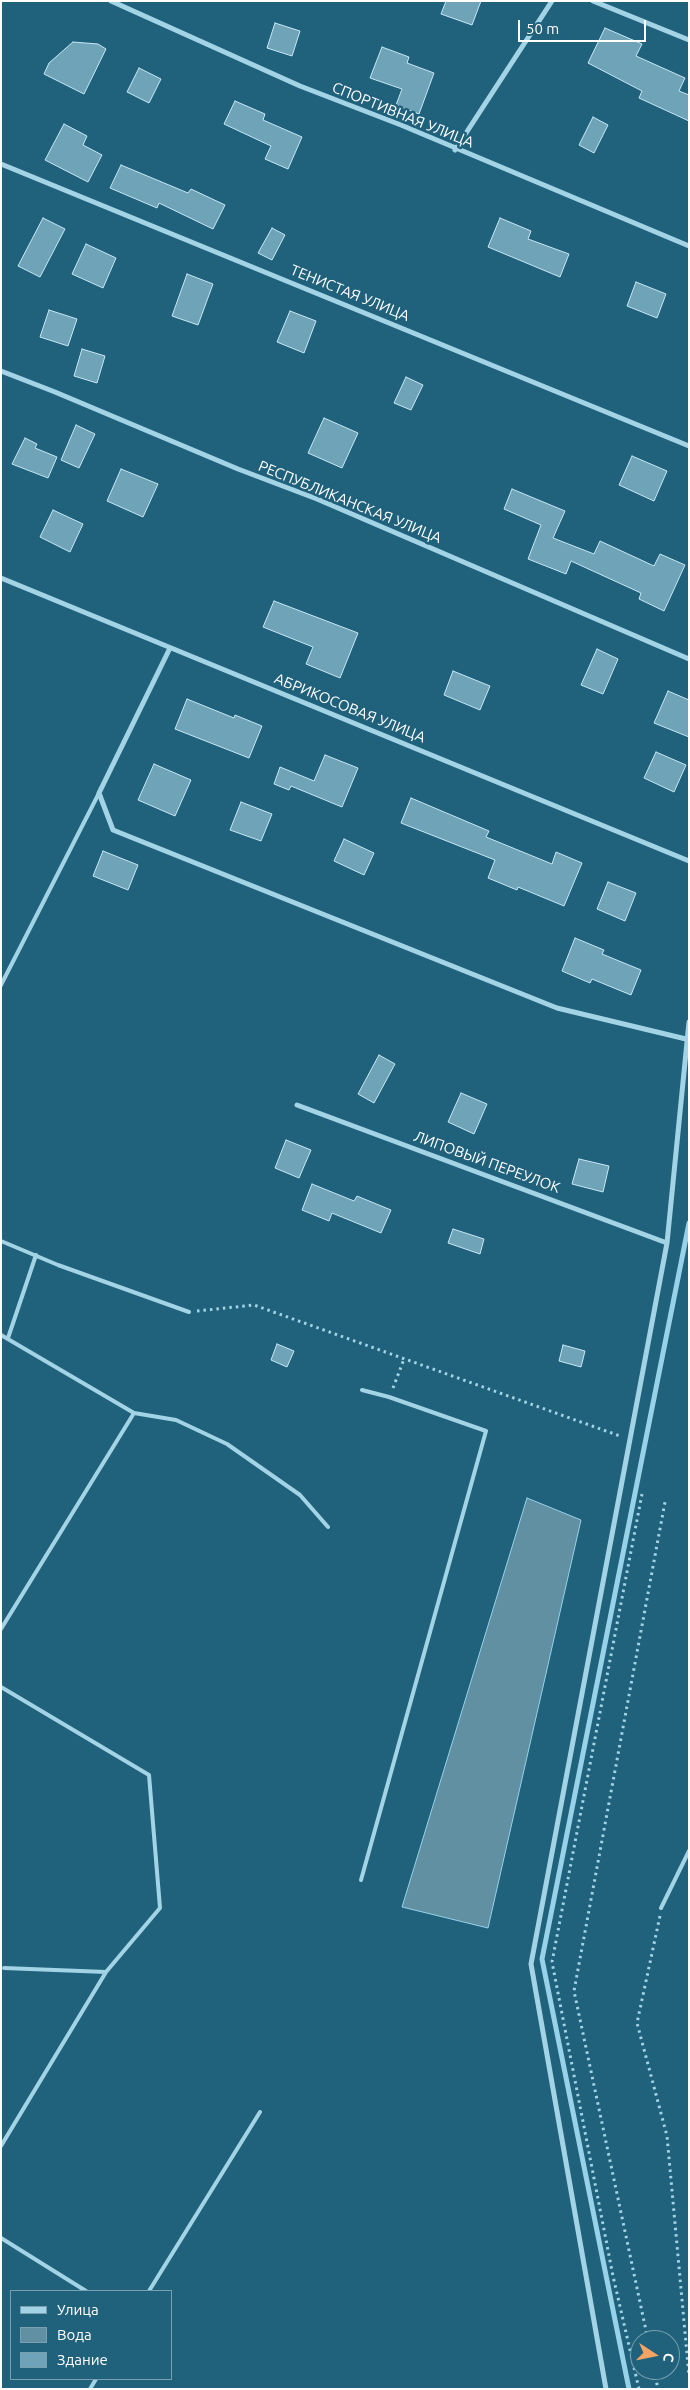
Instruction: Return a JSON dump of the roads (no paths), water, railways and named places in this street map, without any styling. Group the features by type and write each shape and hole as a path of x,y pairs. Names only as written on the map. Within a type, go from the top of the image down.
{"street":[{"name":"СПОРТИВНАЯ УЛИЦА","path":"110,1 300,86 401,125 455,150 689,246"},
{"path":"455,150 552,1"},
{"path":"593,1 689,40"},
{"name":"ТЕНИСТАЯ УЛИЦА","path":"1,164 689,446"},
{"name":"РЕСПУБЛИКАНСКАЯ УЛИЦА","path":"1,371 238,470 317,499 689,659"},
{"name":"АБРИКОСОВАЯ УЛИЦА","path":"1,578 689,861"},
{"path":"170,648 99,793 113,830 557,1008 686,1039"},
{"path":"606,2389 531,1964 667,1243 689,1022"},
{"name":"ЛИПОВЫЙ ПЕРЕУЛОК","path":"298,1105 667,1243"}],"lane":[{"path":"1,985 99,793"},
{"path":"1,1241 189,1312"},
{"path":"8,1338 36,1255"},
{"path":"1,1335 134,1413 176,1420 227,1444 300,1495 328,1527"},
{"path":"361,1880 486,1431 389,1397 362,1390"},
{"path":"1,1629 134,1413"},
{"path":"1,1687 149,1775 160,1908 106,1972 1,2146"},
{"path":"661,1908 689,1852"},
{"path":"4,1968 106,1972"},
{"path":"150,2290 260,2112"},
{"path":"1,2238 84,2290"}],"water":[{"path":"527,1498 581,1520 488,1928 402,1907"}],"waterway":[{"path":"629,2389 542,1959 689,1223"}]}
